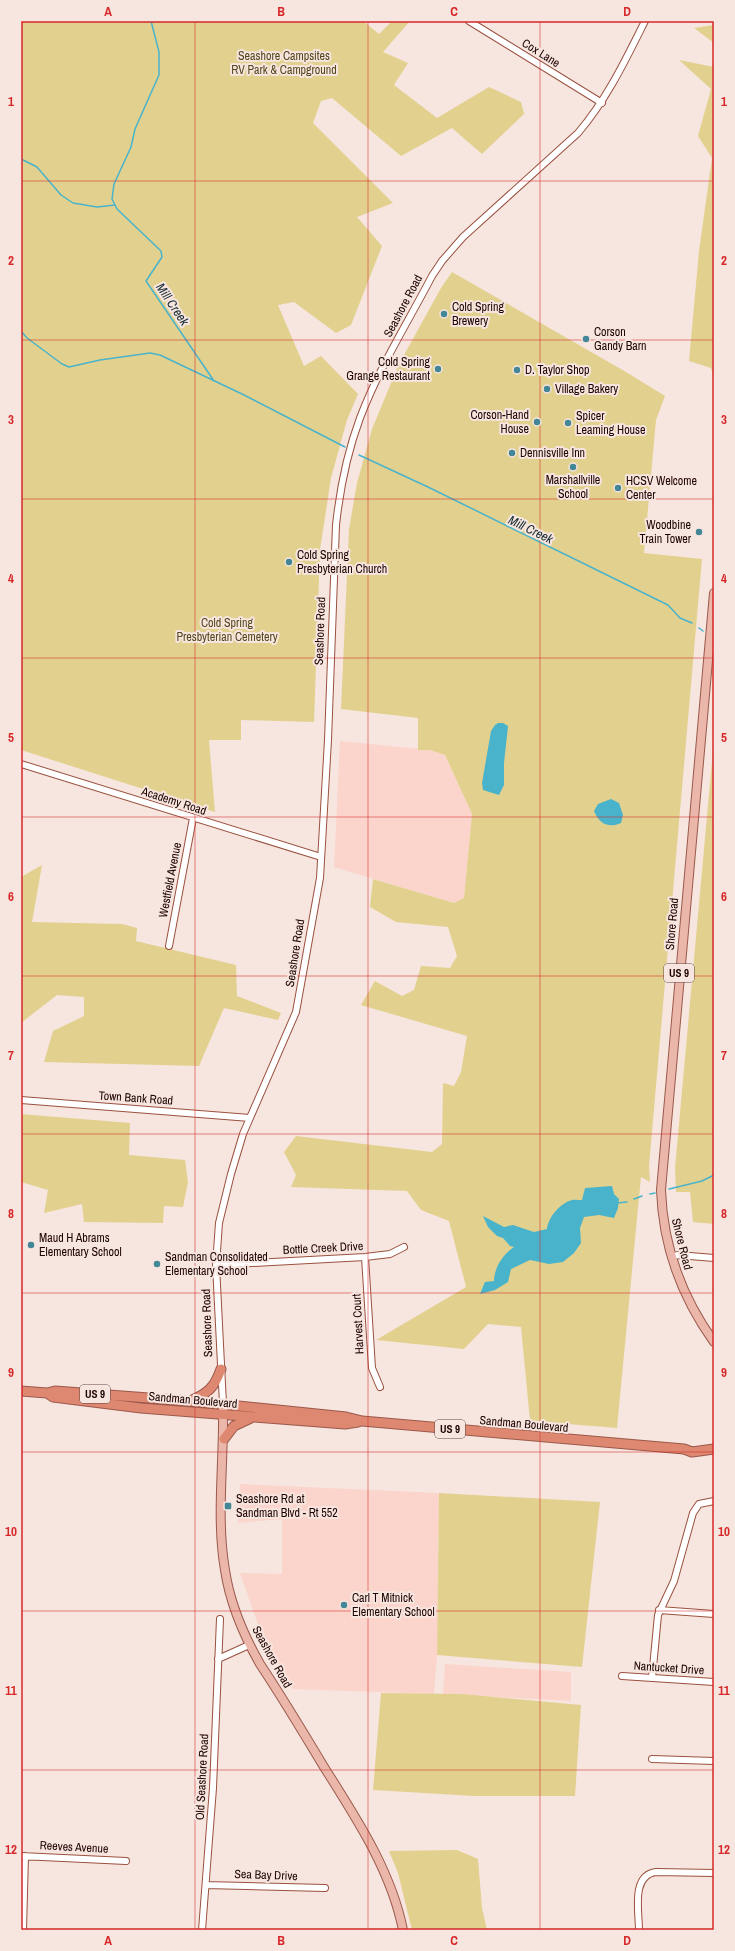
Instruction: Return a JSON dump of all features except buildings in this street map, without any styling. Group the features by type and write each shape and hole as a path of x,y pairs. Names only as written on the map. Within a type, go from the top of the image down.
{"highway":[{"path":"190,1401 210,1391 221,1369"},
{"name":"Sandman Boulevard","path":"21,1391 47,1393 54,1391 190,1401 346,1416 362,1421 684,1449 692,1452 714,1450"},
{"name":"Sandman Boulevard","path":"47,1393 53,1397 141,1408 345,1424 362,1421"},
{"path":"224,1439 236,1425 254,1417"},
{"name":"Sandman Boulevard","path":"684,1449 714,1443"}],"main road":[{"name":"Shore Road","path":"714,593 661,1173 663,1219 671,1257 686,1296 696,1315 714,1342"},
{"name":"Seashore Road","path":"223,1404 224,1439 222,1546 225,1571 233,1604 249,1645 364,1832 384,1872 398,1908 403,1930"}],"street":[{"name":"Cox Lane","path":"469,21 602,103"},
{"name":"Seashore Road","path":"223,1404 216,1265 219,1224 231,1174 250,1118 296,1012 320,878 328,740 336,525 347,459 360,417 378,376 442,261 463,237 578,133 602,103 645,21"},
{"name":"Academy Road","path":"21,764 321,857"},
{"name":"Westfield Avenue","path":"169,946 192,818"},
{"name":"Town Bank Road","path":"21,1100 250,1118"},
{"name":"Bottle Creek Drive","path":"216,1265 365,1257 390,1254 404,1246"},
{"path":"671,1257 678,1255 714,1258"},
{"name":"Harvest Court","path":"365,1257 372,1368 380,1387"},
{"path":"652,1678 660,1610 674,1581 693,1513 700,1504 714,1501"},
{"path":"660,1610 714,1614"},
{"name":"Old Seashore Road","path":"202,1930 214,1781 220,1619"},
{"path":"218,1659 249,1645"},
{"name":"Nantucket Drive","path":"622,1676 714,1682"},
{"path":"652,1759 714,1761"},
{"path":"23,1856 23,1930"},
{"name":"Reeves Avenue","path":"23,1856 126,1861"},
{"path":"639,1930 639,1886 647,1874 656,1872 714,1873"},
{"name":"Sea Bay Drive","path":"206,1885 325,1888"}],"shaded area":[{"path":"340,741 430,750 445,755 472,814 464,898 454,903 334,867"},
{"name":"Carl T Mitnick Elementary School","path":"240,1484 439,1493 437,1655 434,1694 293,1689 262,1636 240,1573 282,1574 282,1519 238,1523"},
{"path":"445,1664 571,1672 571,1701 443,1694"}],"green space":[{"path":"21,21 363,21 379,34 392,21 410,21 383,52 408,63 394,85 437,118 489,87 521,102 524,114 482,154 452,128 401,156 332,98 321,101 313,123 393,203 357,217 382,246 351,325 336,333 294,302 278,305 304,366 321,356 358,394 347,420 331,478 320,550 314,722 241,720 241,740 209,740 215,812 21,750"},
{"path":"714,25 714,43 694,28"},
{"path":"679,60 714,67 714,378 711,368 689,361 699,251 712,158 698,136 711,89"},
{"path":"452,272 665,396 656,420 644,553 702,559 649,1166 650,1182 641,1177 617,1428 530,1421 521,1327 488,1324 464,1349 376,1340 466,1287 449,1221 421,1210 407,1191 291,1187 296,1175 284,1152 296,1136 432,1152 442,1144 443,1083 454,1086 461,1072 467,1036 361,1005 375,981 402,996 414,990 421,966 450,968 457,956 448,927 396,922 370,907 373,879 454,903 464,898 472,814 445,755 430,750 418,750 418,718 341,709 349,529 357,483 372,429 399,364 441,288"},
{"path":"714,739 714,1224 693,1222 690,1192 676,1192 675,1168"},
{"path":"42,865 32,922 122,924 137,928 136,941 236,965 237,996 281,1013 278,1020 224,1008 199,1066 44,1062 53,1031 84,1016 84,997 57,995 21,1023 21,877"},
{"path":"21,1114 130,1123 129,1155 185,1160 188,1182 183,1207 164,1206 163,1223 84,1222 82,1204 44,1213 48,1190 21,1182"},
{"path":"439,1493 600,1502 582,1667 437,1655"},
{"path":"381,1693 462,1694 581,1705 575,1796 474,1796 373,1790"},
{"path":"457,1850 478,1859 482,1908 487,1930 412,1930 398,1873 389,1851"}],"water":[{"path":"498,723 503,723 508,726 504,763 504,785 499,795 483,790 482,783 491,731"},
{"path":"611,799 619,803 623,815 621,823 616,825 604,824 598,819 594,811 598,804"},
{"path":"612,1186 614,1194 619,1199 618,1208 614,1218 599,1215 584,1217 580,1228 581,1243 574,1253 563,1262 549,1264 530,1260 511,1269 508,1282 495,1290 480,1294 485,1282 494,1281 497,1266 506,1253 514,1247 510,1246 503,1238 497,1236 488,1227 483,1216 504,1227 513,1225 534,1232 547,1229 552,1216 561,1206 571,1200 582,1200 585,1188"}],"waterway":[{"name":"Mill Creek","path":"151,21 159,52 159,75 135,129 131,147 114,184 112,199 117,209 161,251 162,257 146,281 214,381"},
{"path":"21,159 37,167 61,195 73,203 97,207 115,205"},
{"path":"21,331 27,338 62,364 69,367 100,360 150,353 160,355 242,394 345,447"},
{"name":"Mill Creek","path":"359,455 428,487 668,605 680,618 692,623"},
{"name":"Mill Creek","path":"699,628 703,631"},
{"path":"669,1189 702,1181 714,1175"},
{"path":"650,1194 655,1193"},
{"path":"634,1199 642,1196"},
{"path":"617,1203 627,1202"}],"place":[{"name":"Cold Spring Brewery","path":"444,314"},
{"name":"Corson Gandy Barn","path":"586,339"},
{"name":"Cold Spring Grange Restaurant","path":"438,369"},
{"name":"D. Taylor Shop","path":"517,370"},
{"name":"Village Bakery","path":"547,389"},
{"name":"Corson-Hand House","path":"537,422"},
{"name":"Spicer Leaming House","path":"568,423"},
{"name":"Dennisville Inn","path":"512,453"},
{"name":"Marshallville School","path":"573,467"},
{"name":"HCSV Welcome Center","path":"618,488"},
{"name":"Woodbine Train Tower","path":"699,532"},
{"name":"Cold Spring Presbyterian Church","path":"289,562"},
{"name":"Maud H Abrams Elementary School","path":"31,1245"},
{"name":"Sandman Consolidated Elementary School","path":"157,1264"},
{"name":"Seashore Rd at Sandman Blvd - Rt 552","path":"228,1506"},
{"name":"Carl T Mitnick Elementary School","path":"344,1605"}],"park label":[{"name":"Seashore Campsites RV Park & Campground","path":"284,63"},
{"name":"Cold Spring Presbyterian Cemetery","path":"227,630"}]}
